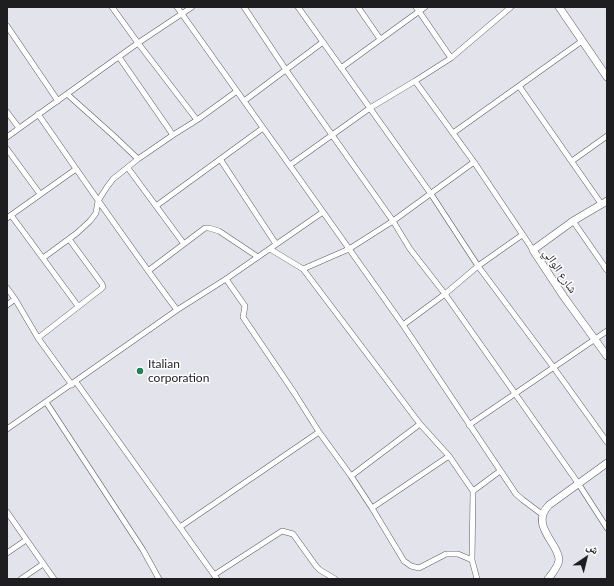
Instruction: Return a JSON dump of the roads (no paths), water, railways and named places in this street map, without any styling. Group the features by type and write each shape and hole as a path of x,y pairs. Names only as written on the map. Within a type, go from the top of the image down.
{"main road":[{"path":"559,7 607,78"},
{"name":"شارع الوالي","path":"605,203 573,220 533,250 564,297 607,356"},
{"path":"548,579 559,559 558,553 544,529 542,514 549,505 607,463"}],"street":[{"path":"112,7 197,120"},
{"path":"177,7 402,325 516,494 542,514"},
{"path":"7,137 138,43 192,7"},
{"path":"244,7 286,70 393,221 410,249 445,294 578,483 607,528"},
{"path":"298,7 431,194 478,266 607,442"},
{"path":"358,7 380,39"},
{"path":"341,68 418,9 425,7"},
{"path":"290,165 370,108 451,58 511,7"},
{"path":"418,9 451,58"},
{"path":"7,26 58,101"},
{"path":"453,133 582,41"},
{"path":"244,101 323,42"},
{"path":"119,57 173,135"},
{"path":"415,81 474,162 533,250"},
{"path":"519,86 572,161 605,203"},
{"path":"43,258 70,239 90,222 96,213 98,201 113,179 138,159 197,120 237,91"},
{"path":"67,94 116,137 138,159"},
{"path":"7,112 19,128"},
{"path":"38,114 98,201 177,310"},
{"path":"156,206 263,128"},
{"path":"572,161 607,136"},
{"path":"7,149 40,194"},
{"path":"220,160 276,244"},
{"path":"303,269 349,249 393,221 474,162"},
{"path":"128,168 184,244"},
{"path":"76,169 9,217 43,258 78,306"},
{"path":"7,429 74,384 177,310 226,279 323,212"},
{"path":"573,220 607,270"},
{"path":"148,271 205,228 219,231 258,257"},
{"path":"402,325 445,294 478,266 522,235"},
{"path":"38,338 103,287 70,239"},
{"path":"270,249 303,269 420,424 449,456 473,491 472,560 477,579"},
{"path":"226,279 246,306 242,317 372,508 404,562 419,568 446,554 458,554 472,560"},
{"path":"7,288 38,338 74,384 216,577 282,531 293,534 316,566 335,579"},
{"path":"7,305 15,299"},
{"path":"470,425 607,331"},
{"path":"46,402 143,550 159,579"},
{"path":"350,476 420,424"},
{"path":"180,527 319,432"},
{"path":"372,508 449,456"},
{"path":"473,491 500,471"},
{"path":"7,512 54,579"},
{"path":"7,553 26,540"},
{"path":"21,579 43,564"}],"place":[{"name":"Italian corporation","path":"140,371"}]}
